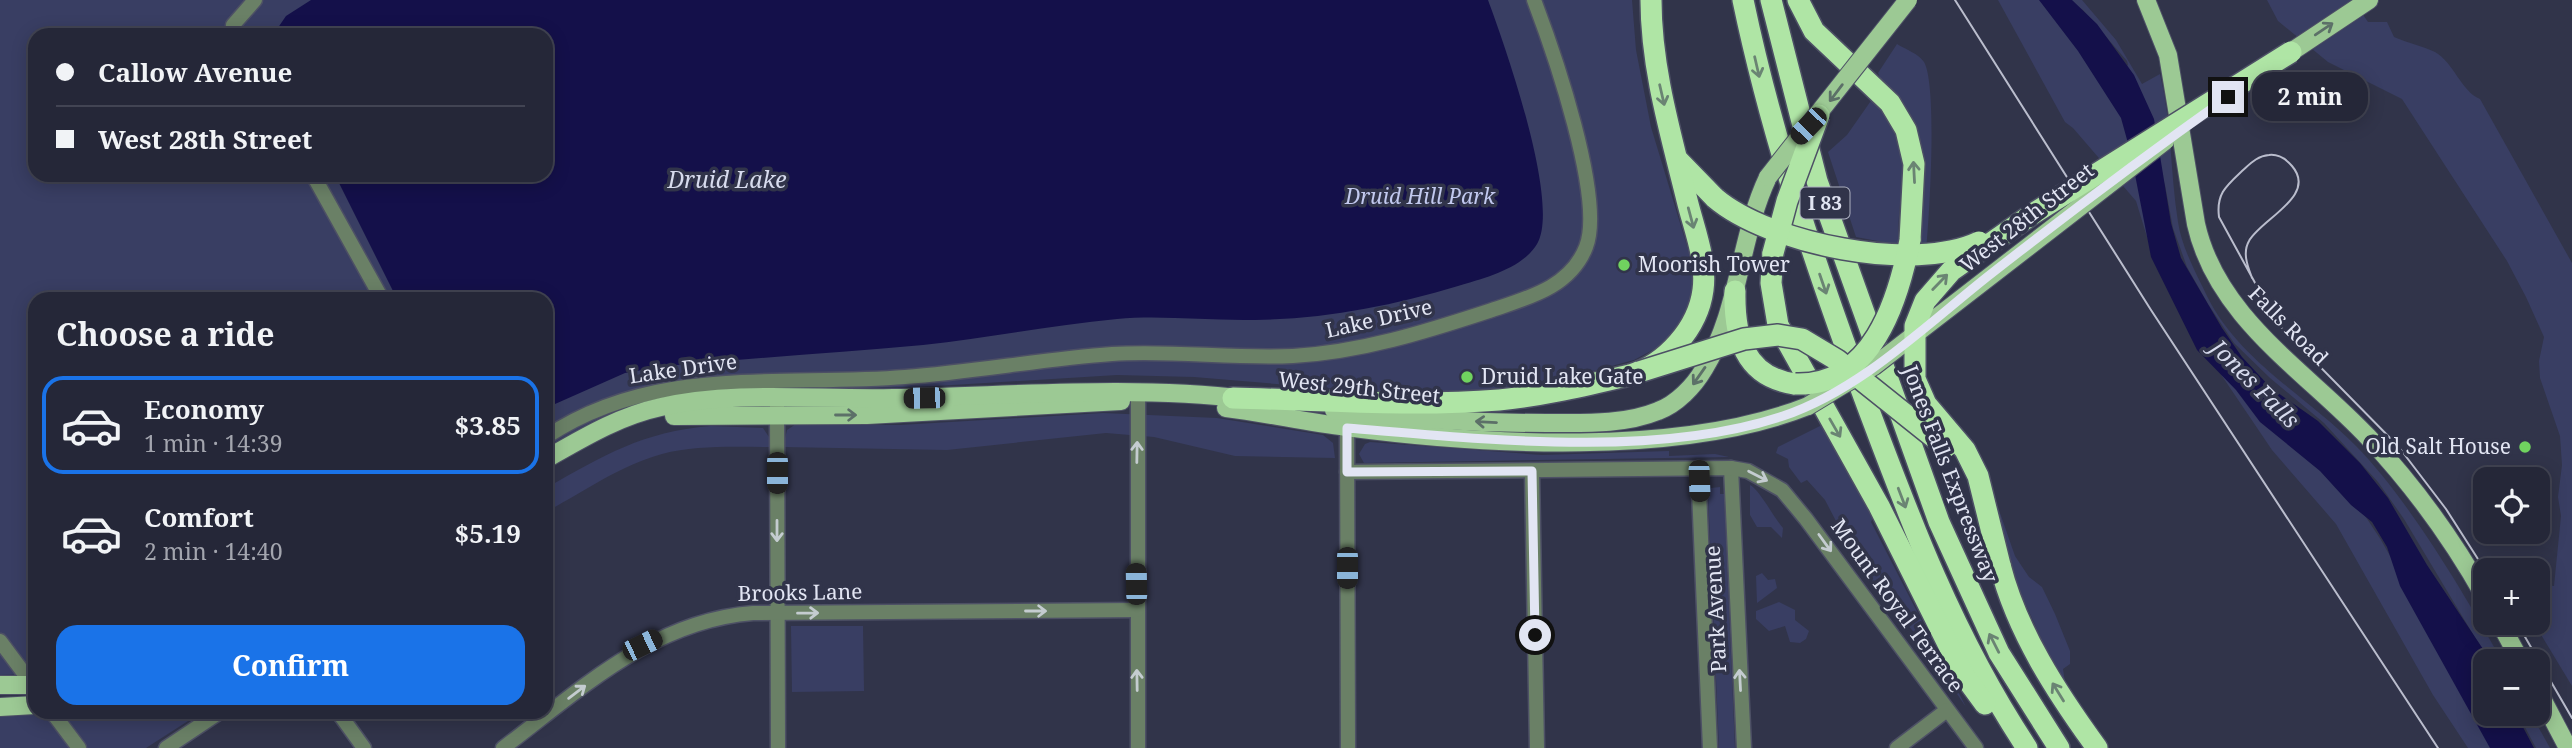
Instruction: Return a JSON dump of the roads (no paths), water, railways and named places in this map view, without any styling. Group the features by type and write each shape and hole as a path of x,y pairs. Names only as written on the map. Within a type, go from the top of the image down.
{"highway":[{"path":"1634,373 1658,360 1684,336 1696,314 1703,291 1702,260 1658,75 1651,0"},
{"name":"I 83","path":"1742,0 1764,96 1791,190 1911,523 1950,616 2025,748"},
{"path":"1798,0 1814,31 1825,44 1890,103 1906,130 1914,164 1905,297 1888,343 1874,366"},
{"name":"Jones Falls Expressway","path":"1773,8 1817,181 1939,522 1974,604 1999,653 2059,748"},
{"path":"2000,565 1981,486 1972,463 1958,440 1934,416 1919,390 1913,365 1915,326 1925,301 1938,282 2031,215 2291,52"},
{"path":"1819,115 1791,189 1773,253 1773,303 1778,325 1879,506 1963,674 2025,748"},
{"path":"1679,161 1715,198 1734,213 1773,232 1901,257 1951,252 1973,245 2031,215"},
{"path":"1735,291 1735,329 1744,351 1770,377 1795,384 1824,382 1844,370 1868,349 1892,310 1910,240"},
{"path":"1233,398 1394,403 1500,400 1634,373 1762,336 1802,339 1821,349 1931,432 1954,455 1971,481 2024,631 2054,685 2097,748"}],"main road":[{"name":"West 29th Street","path":"777,407 1097,390 1176,391 1348,412 1494,423 1591,422 1640,417 1673,403 1692,386 1717,344 1735,291 1751,217 1768,177 1908,0"},
{"name":"Falls Road","path":"2146,0 2168,55 2196,224 2203,251 2217,280 2253,327 2369,438 2441,528 2473,578"},
{"name":"West 28th Street","path":"777,407 867,415 1138,401 1204,405 1347,428 1560,441 1696,434 1760,423 1808,406 1874,366 2115,178 2363,3"},
{"path":"553,455 636,413 690,402 777,407"},
{"path":"553,467 621,430 661,418 777,407"},
{"path":"0,685 28,686"},
{"path":"0,707 28,705"},
{"path":"2550,714 2568,748"}],"street":[{"path":"233,28 255,0"},
{"name":"Lake Drive","path":"553,433 614,401 645,393 724,383 901,377 1111,354 1266,356 1328,353 1434,329 1555,285 1567,277 1581,258 1590,234 1592,218 1571,120 1534,0"},
{"path":"317,182 378,292"},
{"path":"1138,401 1138,748"},
{"path":"777,407 778,748"},
{"path":"1347,428 1348,748"},
{"name":"Park Avenue","path":"1698,468 1710,748"},
{"path":"1347,472 1731,468"},
{"name":"Mount Royal Terrace","path":"1731,468 1748,471 1782,490 1976,748"},
{"name":"Park Avenue","path":"1731,468 1744,748"},
{"path":"1532,471 1537,748"},
{"name":"Brooks Lane","path":"553,711 642,645 670,632 717,617 777,613 1137,610"},
{"path":"0,641 28,678"},
{"path":"1897,748 1947,710"},
{"path":"56,719 79,748"},
{"path":"166,748 210,719"},
{"path":"343,719 365,748"},
{"name":"Brooks Lane","path":"503,748 542,719"}],"water":[{"name":"Druid Lake","path":"311,0 1488,0 1517,87 1537,161 1542,195 1542,224 1537,244 1513,266 1480,280 1358,310 1281,319 1117,319 923,345 665,366 625,373 553,405 553,292 394,292 338,182 553,182 553,28 278,28 286,16"},
{"name":"Jones Falls","path":"2039,0 2072,0 2097,24 2134,75 2154,119 2171,223 2181,258 2222,328 2242,357 2271,388 2318,421 2360,463 2388,498 2427,565 2483,649 2473,649 2473,717 2400,586 2387,547 2372,522 2351,505 2320,471 2260,422 2236,390 2197,350 2151,257 2131,154 2121,118 2078,51"},
{"name":"Jones Falls","path":"2478,726 2522,726 2534,748 2490,748"}],"tram line":[{"path":"1955,0 2151,310 2438,748"},
{"path":"2276,155 2292,166 2298,177 2298,187 2285,206 2249,241 2246,255 2250,273 2219,217 2219,202 2231,181 2248,166 2257,159 2276,155"},
{"path":"2250,273 2252,278"},
{"path":"2250,273 2277,323 2398,446 2446,509 2477,558"},
{"path":"2524,635 2572,718"}],"place":[{"name":"Moorish Tower","path":"1624,265"},
{"name":"Druid Lake Gate","path":"1467,377"},
{"name":"Old Salt House","path":"2525,447"}],"park label":[{"name":"Druid Hill Park","path":"1420,197"}]}
